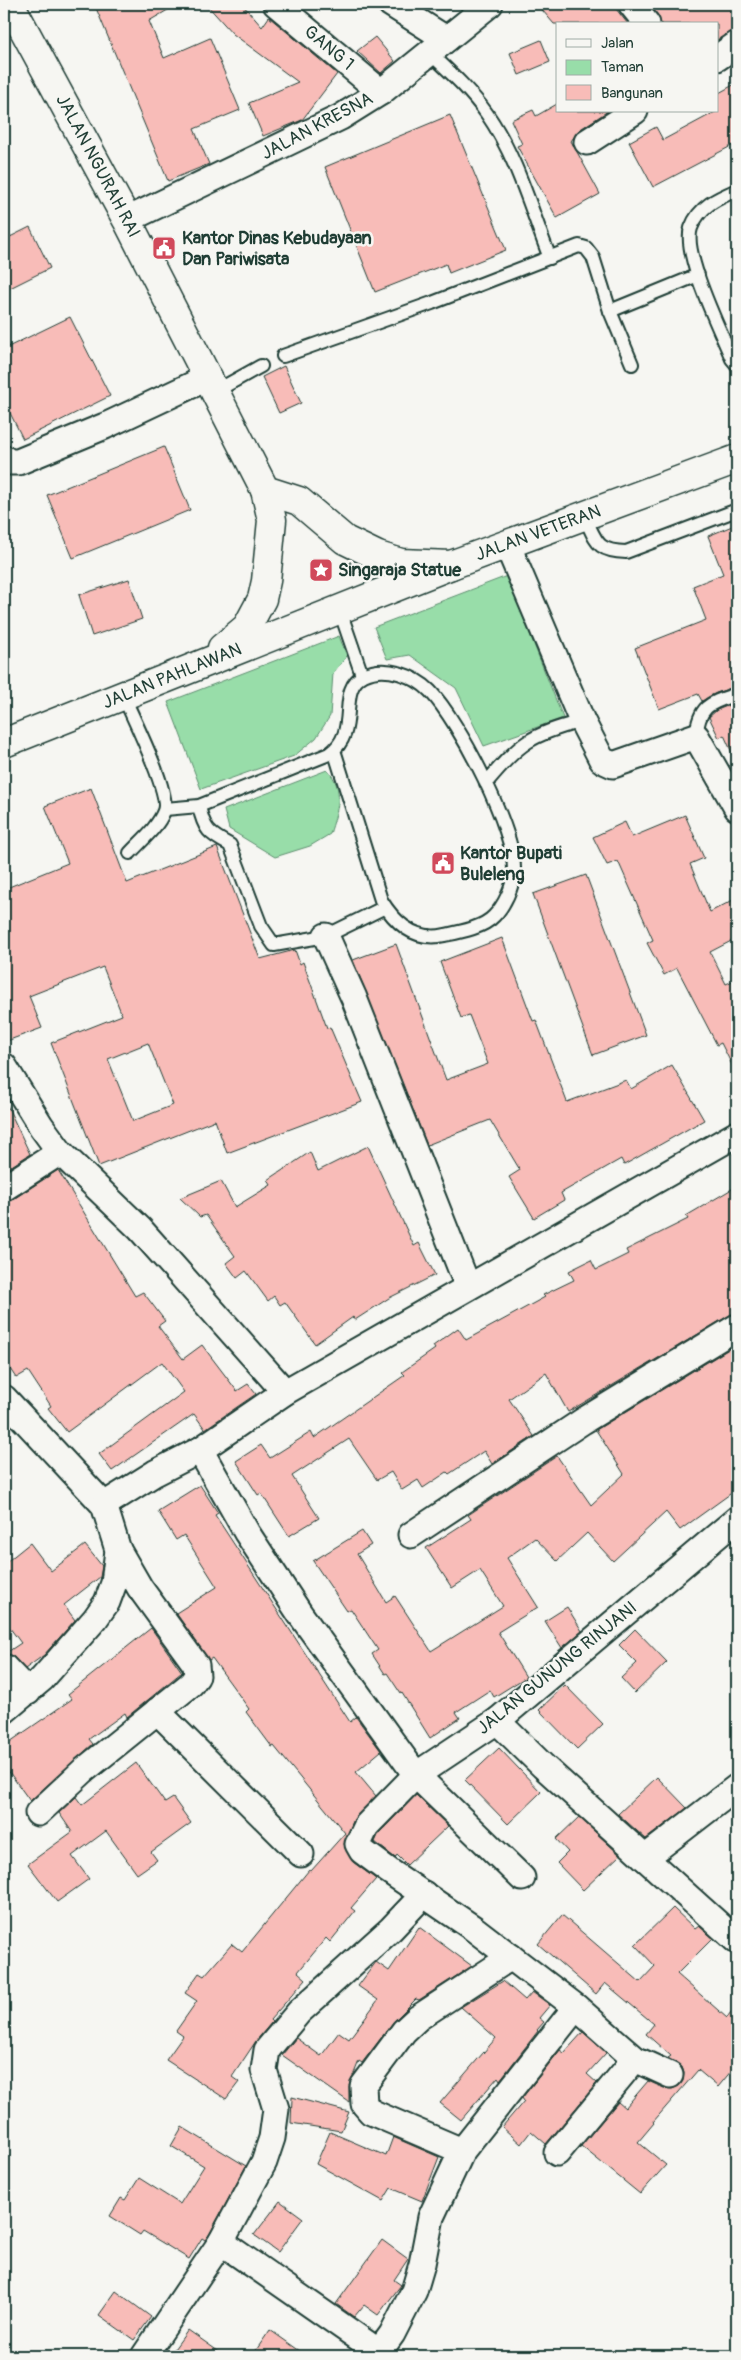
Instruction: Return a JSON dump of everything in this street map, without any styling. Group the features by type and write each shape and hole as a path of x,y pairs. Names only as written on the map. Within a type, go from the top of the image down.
{"main road":[{"name":"JALAN NGURAH RAI","path":"10,4 127,220 265,490 272,520 266,582 262,599 247,626 237,637 200,664"},
{"name":"JALAN VETERAN","path":"339,608 737,459"},
{"path":"265,490 298,500 345,540 378,556 400,563 451,565"},
{"name":"JALAN PAHLAWAN","path":"4,743 339,608"}],"street":[{"name":"GANG 1","path":"276,4 381,92"},
{"path":"391,4 438,46"},
{"name":"JALAN KRESNA","path":"127,220 341,117 381,92 490,4"},
{"path":"631,4 645,22"},
{"path":"718,57 737,44"},
{"path":"587,142 633,112"},
{"path":"4,458 9,462 18,462 212,384"},
{"path":"507,544 597,754 608,764 614,765 696,736 737,808"},
{"path":"326,936 350,990 468,1287"},
{"path":"4,1066 60,1152 140,1229 285,1392"},
{"path":"104,1505 155,1473 200,1450 285,1392 376,1342 468,1287 737,1134"},
{"path":"4,1188 60,1152"},
{"path":"411,1535 583,1421 737,1327"},
{"path":"4,1398 104,1505 118,1550 140,1588 196,1665 197,1676 191,1684 82,1770 38,1813"},
{"path":"200,1450 247,1533 300,1614 416,1775 522,1878"},
{"name":"JALAN GUNUNG RINJANI","path":"424,1894 362,1851 358,1844 368,1826 416,1775 497,1721 737,1519"},
{"path":"4,1711 28,1692 95,1619 107,1602 114,1583 118,1550"},
{"path":"4,1667 28,1692"},
{"path":"157,1711 301,1854"},
{"path":"497,1721 542,1766 736,1938"},
{"path":"645,1858 737,1787"},
{"path":"144,2356 221,2242 264,2162 272,2138 276,2109 264,2070 267,2050 299,2012 391,1928 424,1894 576,2007 635,2058 670,2075"},
{"path":"462,2151 371,2112 364,2104 363,2086 404,2031 418,2018 511,1957"},
{"path":"221,2242 378,2354 392,2334 414,2291 422,2264 431,2217 462,2151 576,2007"},
{"path":"557,2153 635,2058"}],"lane":[{"path":"438,46 466,89 487,114 503,140 550,258"},
{"path":"737,190 717,198 705,207 691,228 690,237 698,275 732,359 737,365"},
{"path":"283,356 579,246 586,248 593,257 610,312 632,364"},
{"path":"610,312 698,275"},
{"path":"212,384 261,366"},
{"path":"584,516 600,546 610,552 626,552 737,510"},
{"path":"339,608 362,675"},
{"path":"164,810 199,806 296,768 334,750 345,736 351,690 362,675 379,671 402,674 420,683 430,691 474,757 486,782 510,849 514,872 509,892 492,918 474,927 438,937 427,937 417,936 402,926 390,914 381,900 334,750"},
{"path":"696,736 698,719 708,704 737,694"},
{"path":"124,695 160,783 164,798 164,810 130,854"},
{"path":"486,782 513,751 532,738 582,721"},
{"path":"199,806 203,823 212,835 230,845 260,926 274,945 326,936 385,907"}],"green space":[{"path":"507,576 563,718 484,746 456,688 410,655 387,659 374,627"},
{"path":"339,636 347,656 333,673 330,716 316,738 294,756 201,789 168,702"},
{"path":"327,770 333,777 338,793 337,809 330,834 310,846 275,857 229,829 224,810"}],"building":[{"path":"107,4 178,4 149,21 164,58 210,38 240,110 194,129 209,164 168,181 96,8"},
{"path":"206,4 242,4 262,27 269,17 337,74 302,120 263,136 249,103 298,82 233,34"},
{"path":"537,4 612,4 626,22 556,22 554,24"},
{"path":"649,4 737,4 737,30 729,32 718,39 718,22 660,22 658,15"},
{"path":"375,37 395,61 381,73 357,51"},
{"path":"541,40 550,62 519,75 510,53"},
{"path":"737,83 737,143 653,187 629,142 656,127 663,140 718,112 718,93"},
{"path":"556,105 556,112 606,112 579,130 571,141 600,194 557,218 517,146 522,144 511,120 533,110 536,116"},
{"path":"450,115 506,250 449,273 446,264 375,292 325,167"},
{"path":"30,227 50,268 4,291 4,240"},
{"path":"70,317 110,396 23,439 4,401 4,349"},
{"path":"284,366 301,403 279,413 262,377"},
{"path":"164,447 190,510 73,558 47,495"},
{"path":"737,524 737,686 716,693 702,701 698,694 659,709 635,648 706,620 693,586 723,574 708,536"},
{"path":"129,579 142,619 92,636 79,595"},
{"path":"737,702 737,764 724,735 719,738 709,717 717,710"},
{"path":"91,788 127,883 217,847 260,959 295,950 300,964 303,962 327,1028 330,1027 362,1102 227,1153 215,1120 99,1166 51,1043 122,1015 103,967 29,996 42,1028 4,1042 4,889 68,863 45,806","holes":["148,1043 173,1105 133,1121 108,1059"]},
{"path":"685,815 704,858 690,864 710,912 737,898 737,938 710,952 726,984 737,979 737,1075 721,1043 717,1045 677,968 664,975 647,943 653,940 618,861 607,865 593,837 625,822 632,837"},
{"path":"586,875 646,1035 593,1055 533,894"},
{"path":"502,938 533,1021 536,1020 567,1102 626,1080 631,1089 672,1065 704,1120 624,1165 621,1159 561,1193 564,1200 534,1218 509,1177 520,1170 490,1120 427,1145 353,960 396,944 446,1080 488,1064 469,1015 461,1018 440,962"},
{"path":"4,1099 30,1154 4,1171"},
{"path":"368,1146 414,1246 419,1243 435,1275 389,1298 355,1320 353,1317 315,1344 285,1302 280,1305 274,1296 268,1301 246,1271 237,1278 226,1263 235,1256 206,1215 200,1217 180,1198 221,1181 235,1207 271,1185 268,1180 310,1152 318,1171"},
{"path":"58,1170 135,1296 143,1292 165,1321 158,1326 183,1359 202,1345 237,1391 248,1384 256,1394 205,1429 194,1414 112,1471 99,1454 184,1392 162,1362 67,1432 48,1408 51,1406 28,1371 16,1378 4,1360 4,1202 12,1200"},
{"path":"737,1186 737,1313 730,1315 568,1412 546,1373 509,1399 534,1436 492,1464 484,1451 449,1474 447,1472 423,1488 418,1480 402,1490 391,1472 377,1480 349,1439 292,1476 319,1518 289,1536 261,1493 258,1495 236,1461 261,1445 270,1458 311,1432 314,1438 405,1375 402,1372 435,1349 433,1346 458,1328 466,1340 545,1297 543,1295 574,1280 569,1271 591,1260 596,1270 628,1254 626,1250 688,1219 686,1216"},
{"path":"737,1344 737,1489 680,1530 666,1512 613,1561 587,1533 557,1561 535,1538 507,1558 538,1607 498,1632 526,1677 494,1697 490,1690 456,1712 460,1718 430,1738 402,1693 387,1673 385,1674 372,1654 378,1650 351,1609 347,1611 313,1561 362,1531 371,1545 357,1554 386,1602 395,1596 431,1651 503,1606 480,1570 452,1588 426,1548 471,1519 468,1515 557,1456 591,1505 624,1474 596,1430"},
{"path":"200,1485 218,1513 215,1515 350,1722 356,1717 381,1751 356,1772 376,1796 354,1819 344,1844 353,1862 376,1879 351,1908 355,1911 330,1942 326,1938 298,1972 306,1979 270,2020 272,2022 256,2041 232,2077 239,2082 226,2099 166,2060 183,2036 176,2031 197,2001 185,1993 199,1973 204,1976 232,1944 242,1952 309,1870 311,1871 345,1833 274,1746 272,1747 246,1712 249,1709 212,1658 209,1660 176,1613 217,1587 184,1535 176,1540 158,1511"},
{"path":"30,1543 51,1571 85,1545 102,1566 100,1577 64,1605 75,1620 44,1655 25,1669 14,1657 6,1653 21,1643 4,1620 4,1564"},
{"path":"567,1607 582,1631 562,1648 545,1621"},
{"path":"151,1628 182,1672 127,1717 125,1713 89,1739 93,1744 30,1801 4,1765 4,1746 72,1699 68,1694"},
{"path":"635,1629 667,1662 635,1693 621,1678 637,1663 619,1645"},
{"path":"565,1685 603,1724 577,1749 539,1710"},
{"path":"499,1748 541,1792 508,1824 465,1780"},
{"path":"136,1763 165,1803 173,1798 191,1823 151,1852 157,1860 137,1874 106,1831 72,1856 89,1879 57,1902 28,1864 72,1832 59,1813 76,1797 82,1805"},
{"path":"657,1777 687,1808 646,1839 618,1814"},
{"path":"416,1795 448,1826 407,1865 397,1855 395,1858 375,1842 379,1833"},
{"path":"579,1817 620,1855 583,1890 557,1863 568,1852 556,1839"},
{"path":"673,1908 695,1929 699,1926 713,1938 677,1974 727,2018 737,2006 737,2064 718,2087 698,2070 638,2142 666,2165 640,2194 581,2146 618,2102 625,2108 648,2081 664,2088 672,2089 679,2086 683,2081 684,2073 682,2067 668,2058 671,2056 646,2034 654,2024 605,1983 596,1994 538,1944 562,1915 640,1982 655,1966 635,1945"},
{"path":"419,1927 472,1966 419,2000 416,1999 394,2021 362,2063 359,2061 349,2086 349,2102 282,2055 296,2038 321,2056 339,2032 349,2039 378,2000 358,1986 376,1962 389,1971"},
{"path":"503,1981 525,2000 532,1992 550,2005 539,2018 544,2022 538,2031 500,2080 498,2077 461,2120 440,2103 496,2038 461,2007"},
{"path":"583,2032 606,2053 587,2074 597,2083 546,2144 531,2131 521,2144 502,2127 524,2101 522,2098 560,2050 564,2053"},
{"path":"292,2097 349,2112 341,2131 291,2123"},
{"path":"182,2127 246,2166 209,2235 205,2240 202,2238 189,2259 143,2231 140,2235 110,2216 121,2198 125,2200 139,2178 180,2204 204,2166 171,2146"},
{"path":"330,2132 386,2156 393,2137 439,2157 422,2201 391,2188 383,2201 316,2164"},
{"path":"280,2201 303,2218 278,2252 254,2235"},
{"path":"382,2240 408,2259 394,2280 401,2285 378,2315 364,2305 354,2317 336,2304"},
{"path":"116,2291 151,2317 134,2340 99,2315"},
{"path":"188,2330 225,2356 169,2356"},
{"path":"270,2330 307,2356 252,2356"}],"place":[{"name":"Kantor Dinas Kebudayaan Dan Pariwisata","path":"164,248"},
{"name":"Singaraja Statue","path":"321,570"},
{"name":"Kantor Bupati Buleleng","path":"443,863"}]}
